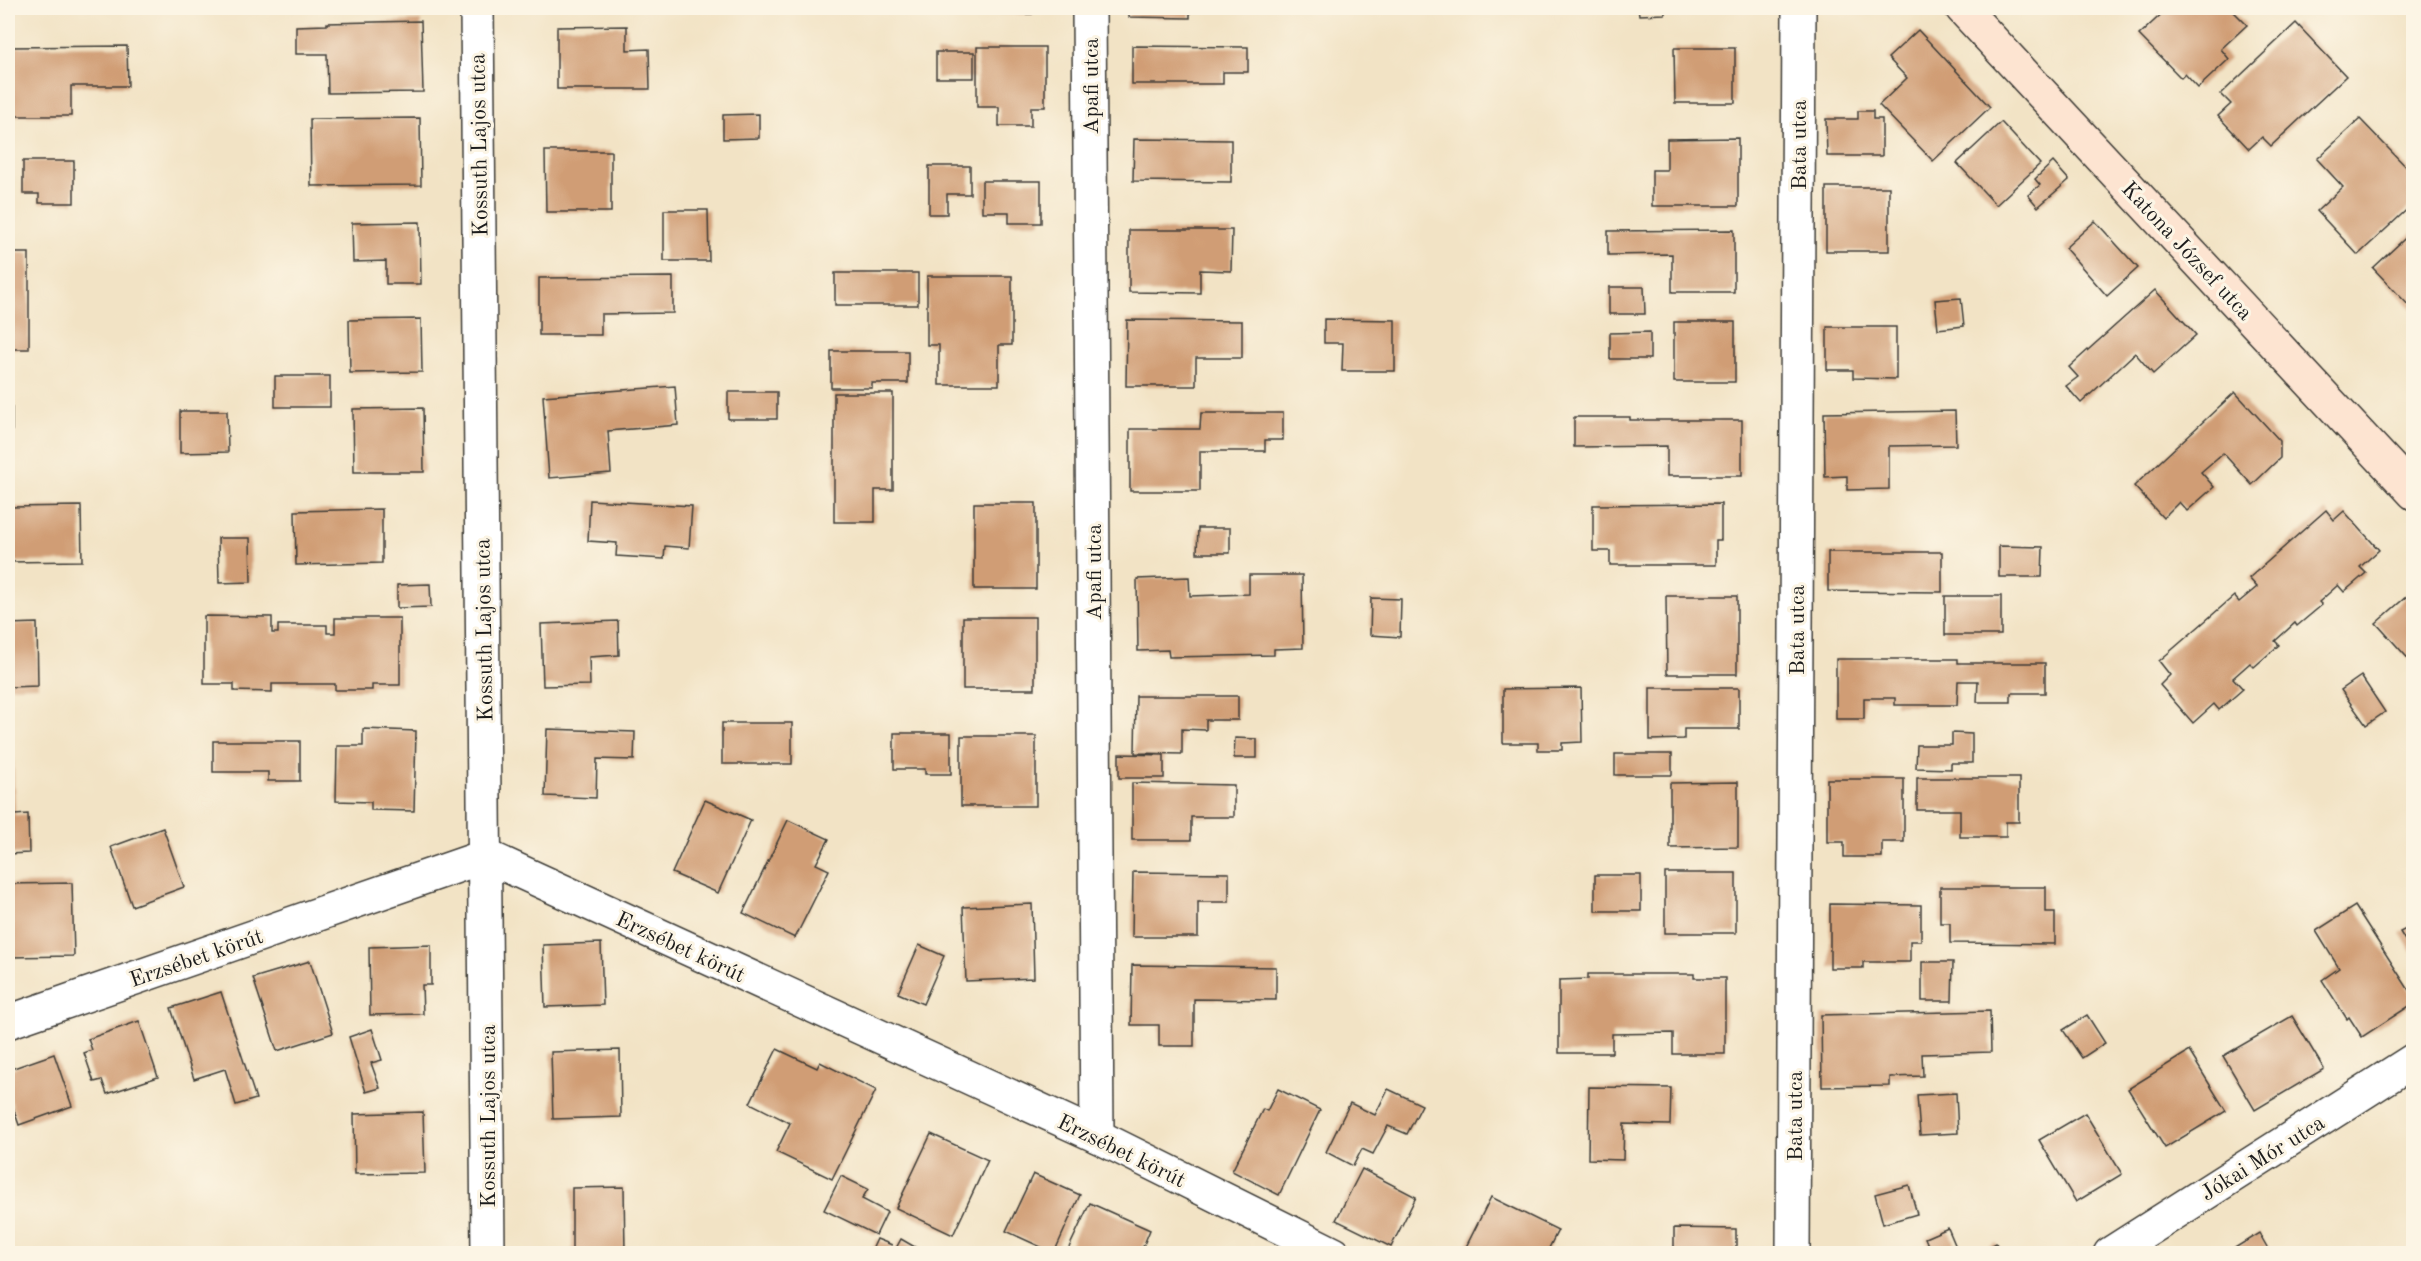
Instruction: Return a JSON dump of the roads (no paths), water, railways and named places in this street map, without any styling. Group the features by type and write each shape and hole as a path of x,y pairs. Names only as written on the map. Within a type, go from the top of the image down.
{"main road":[{"name":"Katona József utca","path":"1962,8 2414,494"}],"street":[{"name":"Kossuth Lajos utca","path":"477,8 488,1254"},
{"name":"Apafi utca","path":"1089,8 1097,1136"},
{"name":"Bata utca","path":"1793,1254 1799,8"},
{"name":"Erzsébet körút","path":"8,1022 486,856 1097,1136 1334,1254"},
{"name":"Jókai Mór utca","path":"2110,1254 2414,1060"}]}
